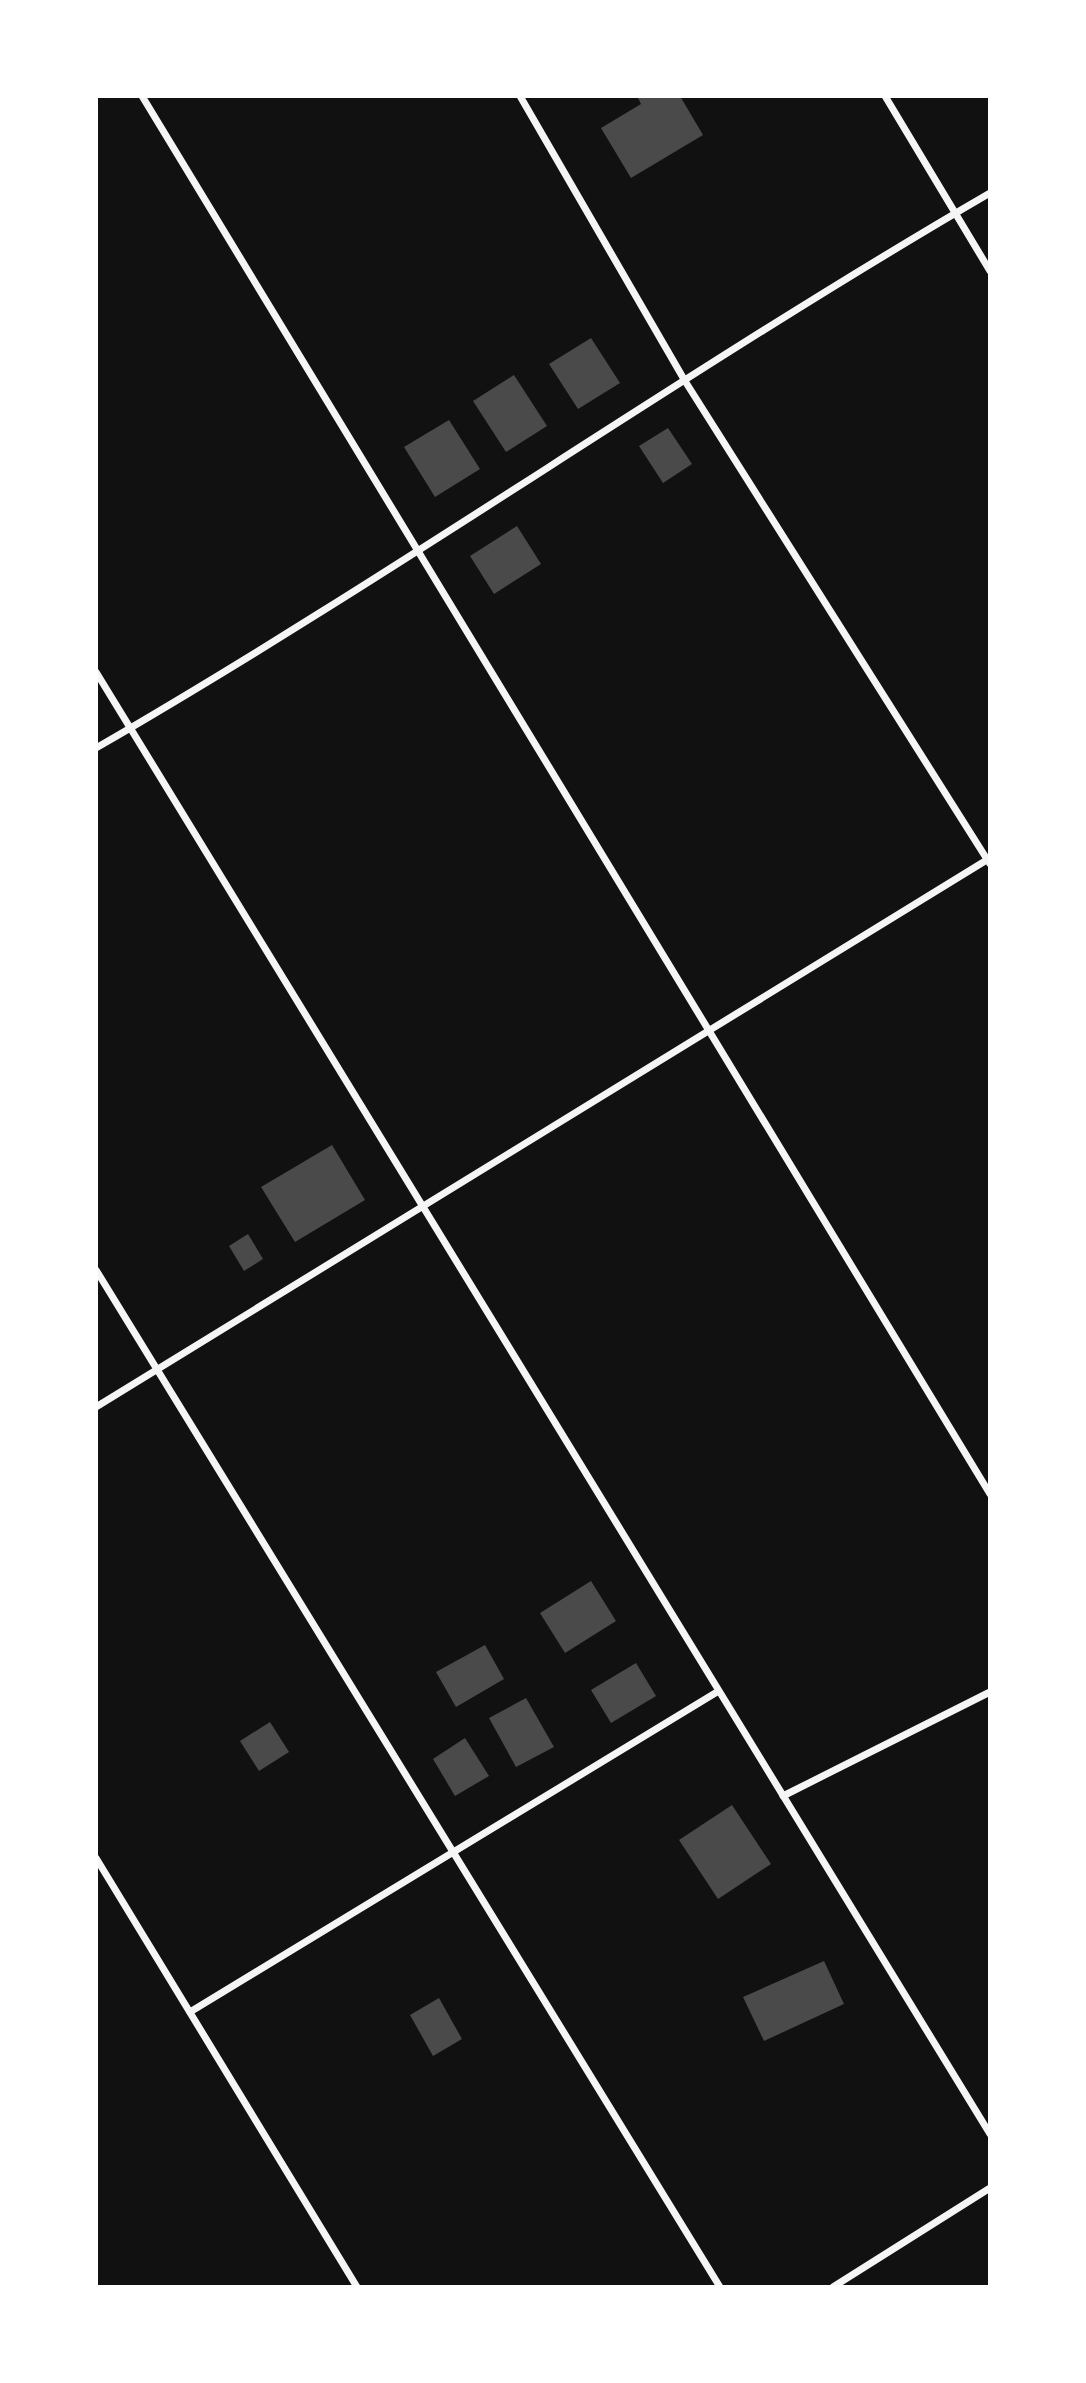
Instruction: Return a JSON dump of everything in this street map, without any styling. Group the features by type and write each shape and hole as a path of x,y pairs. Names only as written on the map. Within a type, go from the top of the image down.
{"street":[{"path":"142,96 990,1494"},
{"path":"96,1407 707,1030 989,861 685,381 520,96"},
{"path":"885,96 990,271"},
{"path":"96,748 419,551 685,381 990,193"},
{"path":"96,672 990,2134"},
{"path":"96,1269 720,2287"},
{"path":"190,2012 718,1692"},
{"path":"783,1796 990,1692"},
{"path":"96,1858 357,2287"},
{"path":"833,2287 990,2188"}],"building":[{"path":"637,96 680,96 703,135 631,178 601,128 641,104"},
{"path":"591,338 620,383 578,409 549,364"},
{"path":"514,375 547,426 506,452 473,401"},
{"path":"449,420 480,469 435,497 404,447"},
{"path":"668,428 692,464 663,483 639,446"},
{"path":"517,526 541,564 494,594 470,556"},
{"path":"332,1145 365,1200 295,1242 261,1187"},
{"path":"248,1234 263,1259 244,1271 229,1246"},
{"path":"591,1581 616,1621 565,1653 540,1613"},
{"path":"485,1645 504,1679 456,1707 436,1672"},
{"path":"636,1663 656,1696 611,1723 591,1690"},
{"path":"526,1698 554,1747 516,1767 489,1718"},
{"path":"270,1722 289,1752 259,1771 240,1741"},
{"path":"465,1738 489,1776 455,1796 433,1759"},
{"path":"732,1805 771,1864 718,1899 679,1840"},
{"path":"824,1961 844,2004 764,2041 743,1997"},
{"path":"439,1998 462,2039 433,2056 410,2015"}]}
